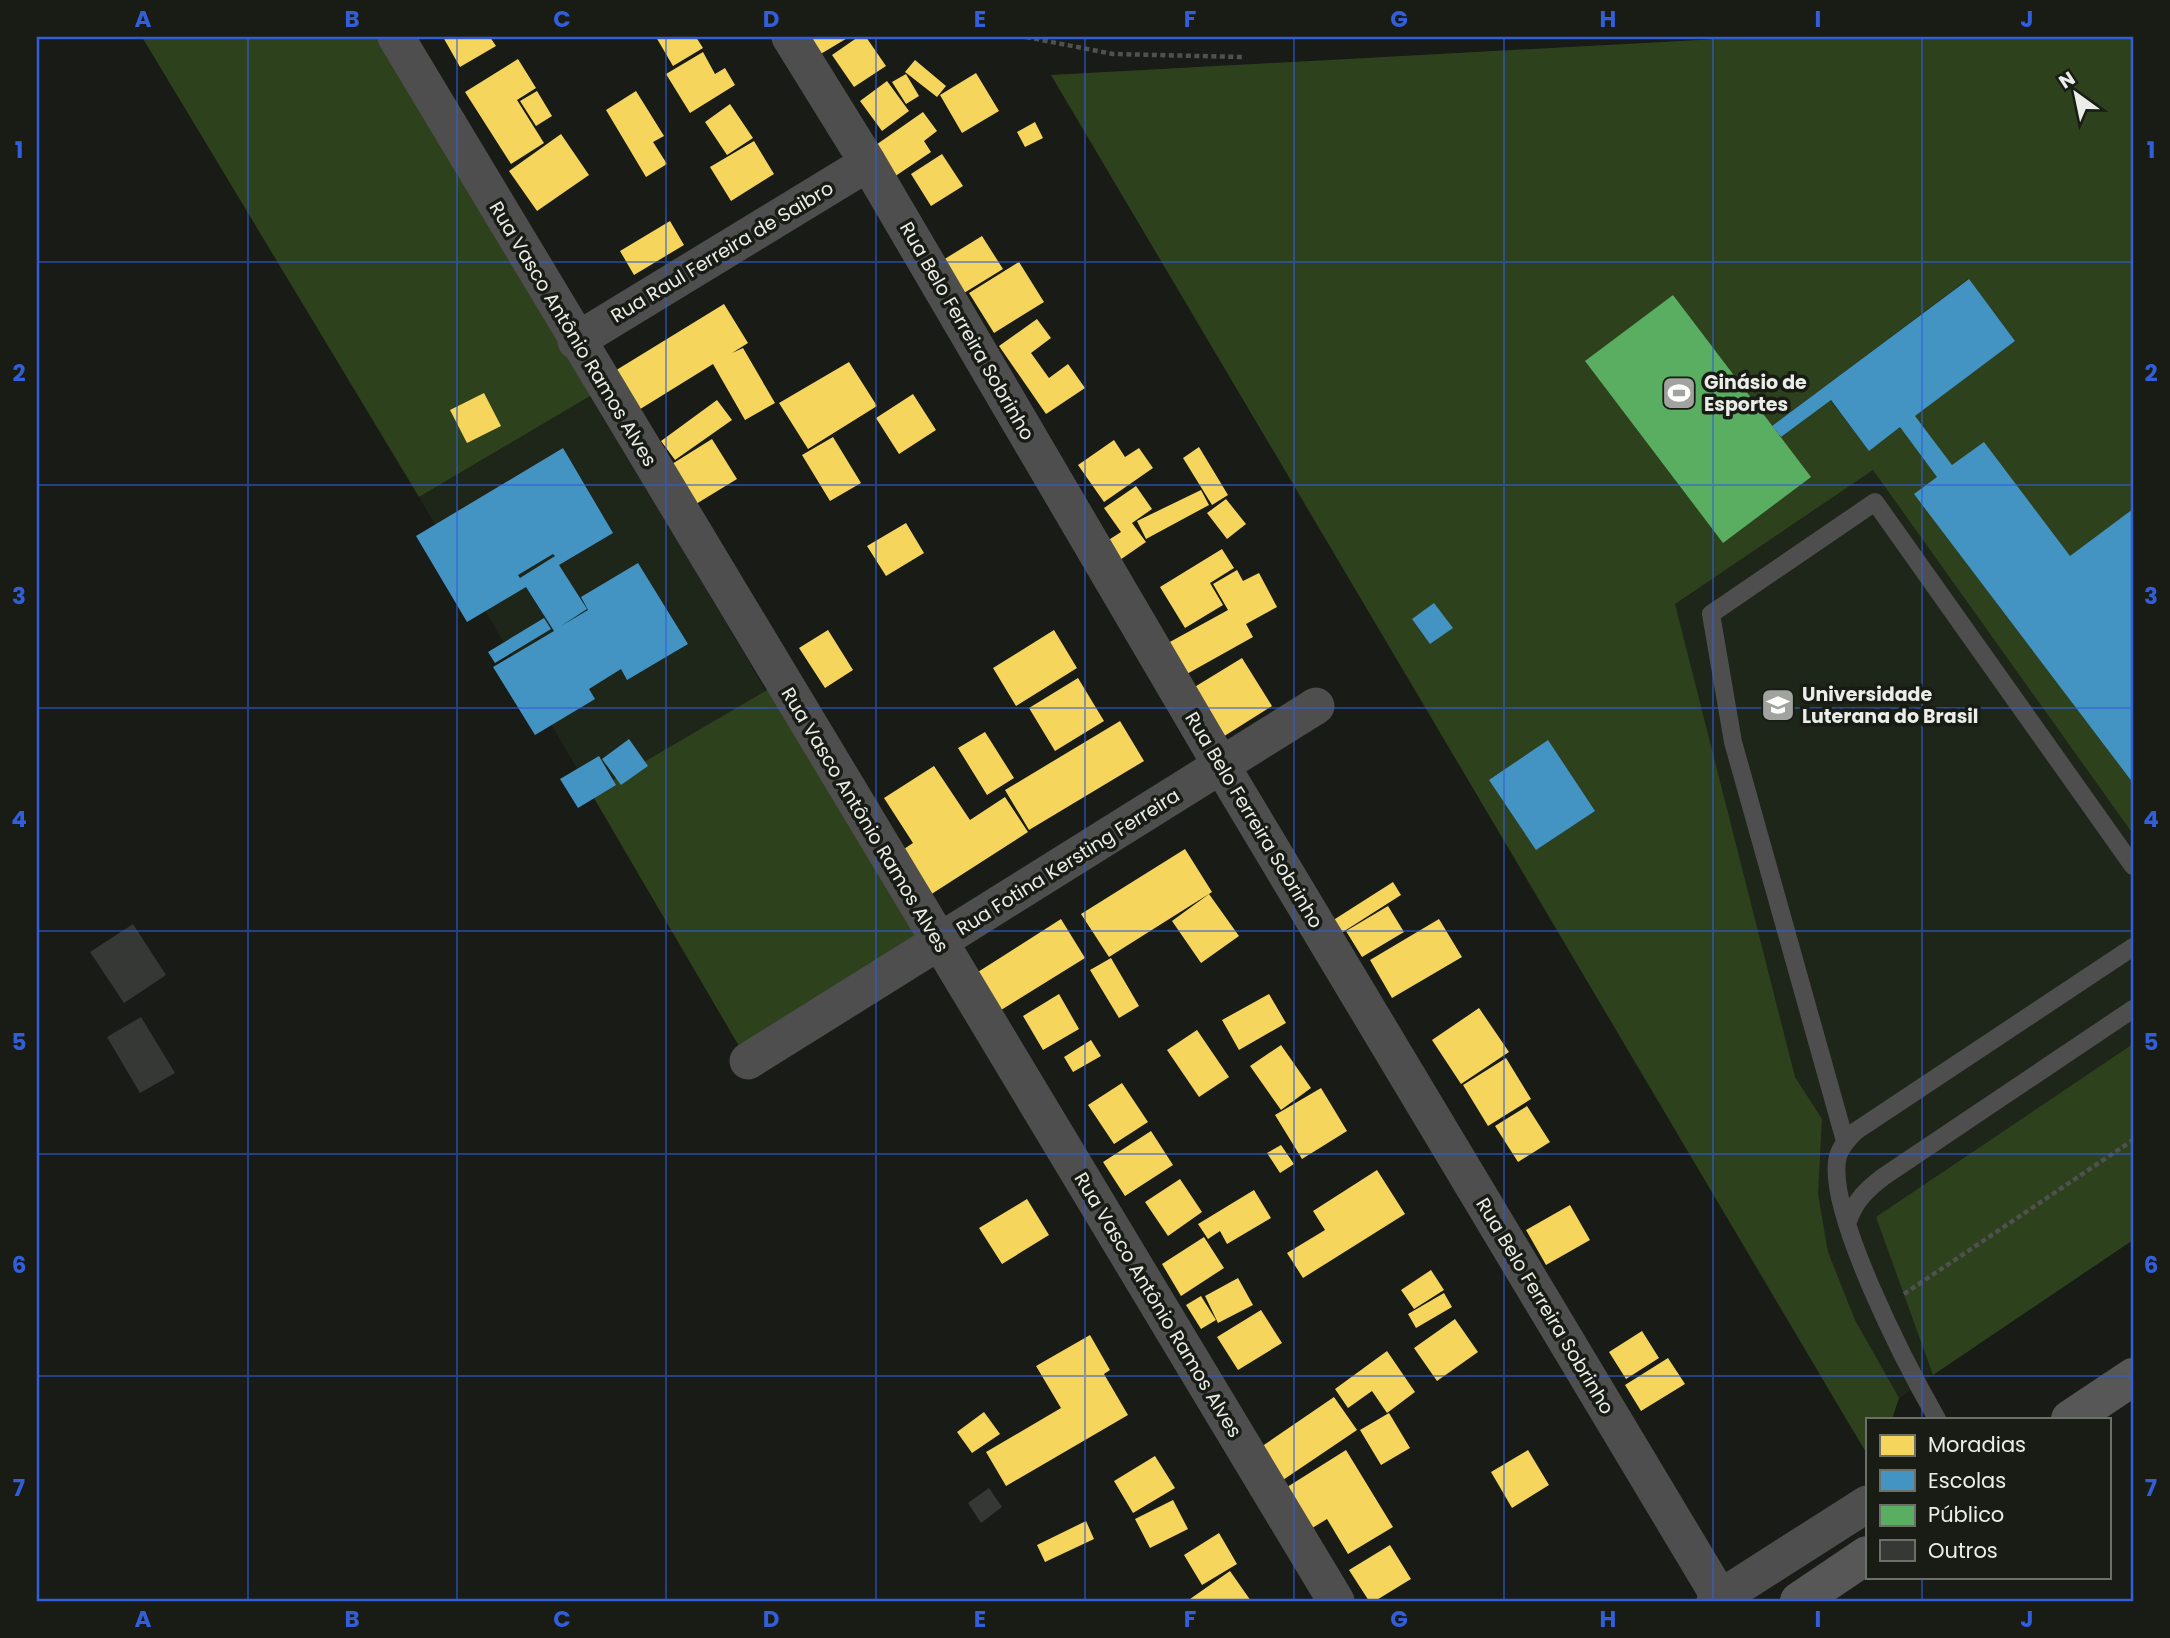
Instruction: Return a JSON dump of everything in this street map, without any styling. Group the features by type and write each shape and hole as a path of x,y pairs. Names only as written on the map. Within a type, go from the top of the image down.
{"main road":[{"path":"2072,1418 2133,1377"},
{"path":"1799,1601 1866,1556"}],"street":[{"name":"Rua Vasco Antônio Ramos Alves","path":"397,37 576,341 1336,1601"},
{"name":"Rua Belo Ferreira Sobrinho","path":"790,37 868,163 1222,765 1719,1600"},
{"name":"Rua Raul Ferreira de Saibro","path":"576,341 868,163"},
{"name":"Rua Fotina Kersting Ferreira","path":"748,1061 1316,706"},
{"path":"1719,1600 1866,1505"}],"lane":[{"path":"1845,1141 1733,742 1711,614 1875,502 2133,866"},
{"path":"1936,1418 1883,1317 1848,1221 1836,1175 1838,1156 1845,1141 1943,1072 2133,947"},
{"path":"1848,1221 1853,1206 1864,1191 1882,1177 2133,1009"}],"path":[{"path":"1026,37 1113,54 1242,57"},
{"path":"1904,1294 2133,1140"}],"shaded area":[{"name":"Universidade Luterana do Brasil","path":"1755,37 2133,37 2133,1240 1852,1430 1051,75"},
{"path":"592,395 766,691 591,793 419,497"}],"green space":[{"path":"142,37 383,37 597,392 419,497"},
{"name":"Universidade Luterana do Brasil","path":"1755,37 2133,37 2133,834 1873,470 1675,604 1795,1077 1822,1119 1818,1194 1828,1252 1855,1320 1899,1398 1892,1418 1866,1418 1866,1452 1051,75","holes":["1968,279 2015,341 1869,450 1830,400 1781,437 1586,361 1673,295 1772,426"]},
{"path":"774,686 925,940 743,1053 591,793"},
{"path":"2133,1044 2133,1240 1933,1375 1876,1217"}],"building: Moradias":[{"path":"443,37 490,37 496,46 460,67"},
{"path":"656,37 696,37 703,48 673,66"},
{"path":"801,37 849,37 814,58"},
{"path":"858,37 866,37 886,66 854,87 832,55"},
{"path":"703,52 715,74 725,68 735,85 690,113 666,74"},
{"path":"518,59 536,88 517,100 544,143 511,164 465,92"},
{"path":"915,60 946,86 937,97 905,72"},
{"path":"976,73 999,111 962,133 940,95"},
{"path":"906,74 919,96 906,104 892,82"},
{"path":"887,81 909,111 882,131 860,101"},
{"path":"537,91 552,116 536,126 520,101"},
{"path":"636,91 664,136 653,142 667,164 646,177 606,110"},
{"path":"730,104 753,138 727,155 705,122"},
{"path":"923,112 937,131 924,141 931,152 894,177 873,147"},
{"path":"1035,122 1043,138 1025,147 1017,132"},
{"path":"561,134 589,175 537,211 509,171"},
{"path":"754,141 774,174 731,201 710,167"},
{"path":"942,154 963,186 931,206 911,174"},
{"path":"670,221 684,245 634,275 620,251"},
{"path":"982,236 1003,269 964,293 943,260"},
{"path":"1019,262 1044,302 994,333 969,293"},
{"path":"724,304 748,343 732,353 743,348 775,403 745,420 713,364 629,416 605,377"},
{"path":"1037,319 1051,338 1031,353 1049,378 1068,364 1085,388 1046,414 999,346"},
{"path":"849,362 877,406 808,449 779,403"},
{"path":"484,393 501,426 467,443 450,410"},
{"path":"913,394 936,430 899,454 876,418"},
{"path":"717,400 732,420 675,460 661,441"},
{"path":"833,437 861,483 830,501 802,455"},
{"path":"712,439 737,479 696,504 672,464"},
{"path":"1114,440 1125,457 1139,448 1153,468 1104,502 1078,465"},
{"path":"1199,447 1228,495 1212,505 1183,458"},
{"path":"1136,486 1152,509 1132,523 1146,542 1117,562 1104,543 1121,532 1104,508"},
{"path":"1201,490 1209,505 1146,539 1137,521"},
{"path":"1226,499 1246,524 1227,539 1207,513"},
{"path":"906,523 924,553 886,576 867,546"},
{"path":"1222,549 1234,568 1210,583 1223,605 1185,628 1160,587"},
{"path":"1237,570 1243,581 1259,573 1277,607 1246,624 1253,637 1185,675 1168,643 1228,610 1213,584"},
{"path":"828,630 853,670 825,688 799,648"},
{"path":"1054,630 1077,668 1016,706 993,668"},
{"path":"1242,658 1272,706 1218,740 1188,691"},
{"path":"1078,678 1104,721 1055,751 1029,708"},
{"path":"1120,721 1144,761 1029,830 1005,790"},
{"path":"985,732 1014,778 987,795 958,748"},
{"path":"934,766 970,820 1005,797 1028,832 930,895 901,851 913,843 884,798"},
{"path":"1185,849 1212,892 1109,957 1081,914"},
{"path":"1393,882 1401,895 1332,939 1324,926"},
{"path":"1209,894 1239,936 1201,963 1172,921"},
{"path":"1388,906 1404,932 1362,957 1346,931"},
{"path":"1061,919 1085,958 993,1015 970,977"},
{"path":"1439,919 1462,957 1392,998 1370,960"},
{"path":"1111,958 1139,1006 1119,1018 1090,970"},
{"path":"1059,994 1079,1029 1043,1050 1023,1016"},
{"path":"1269,994 1286,1023 1239,1050 1222,1020"},
{"path":"1479,1008 1509,1052 1461,1084 1432,1040"},
{"path":"1197,1030 1229,1077 1199,1097 1167,1050"},
{"path":"1091,1040 1101,1056 1073,1072 1064,1057"},
{"path":"1281,1045 1311,1088 1281,1110 1250,1066"},
{"path":"1506,1058 1531,1099 1488,1126 1463,1085"},
{"path":"1122,1083 1148,1122 1114,1144 1088,1105"},
{"path":"1321,1088 1347,1131 1302,1159 1275,1115"},
{"path":"1527,1106 1550,1142 1518,1162 1495,1126"},
{"path":"1151,1131 1173,1165 1125,1196 1103,1162"},
{"path":"1281,1145 1294,1164 1280,1173 1267,1153"},
{"path":"1377,1170 1405,1214 1303,1278 1287,1253 1325,1230 1313,1211"},
{"path":"1180,1179 1202,1212 1168,1236 1145,1202"},
{"path":"1254,1190 1271,1218 1227,1244 1220,1231 1208,1239 1198,1224"},
{"path":"1027,1199 1049,1235 1002,1264 979,1228"},
{"path":"1570,1205 1590,1240 1546,1265 1526,1230"},
{"path":"1204,1237 1224,1268 1181,1296 1162,1264"},
{"path":"1431,1270 1444,1290 1414,1309 1401,1290"},
{"path":"1238,1278 1253,1305 1218,1323 1205,1296"},
{"path":"1444,1293 1452,1307 1416,1328 1408,1314"},
{"path":"1201,1296 1216,1320 1201,1329 1186,1305"},
{"path":"1261,1310 1282,1343 1238,1370 1217,1337"},
{"path":"1455,1319 1478,1352 1437,1381 1414,1348"},
{"path":"1642,1331 1659,1358 1626,1379 1609,1352"},
{"path":"1090,1335 1110,1370 1104,1374 1128,1415 1006,1486 986,1452 1061,1408 1036,1366"},
{"path":"1387,1351 1415,1392 1387,1413 1372,1391 1348,1408 1335,1389"},
{"path":"1668,1358 1685,1384 1641,1411 1625,1385"},
{"path":"1334,1397 1357,1430 1280,1482 1258,1449"},
{"path":"984,1412 1000,1434 972,1453 957,1432"},
{"path":"1389,1413 1410,1448 1381,1465 1360,1430"},
{"path":"1346,1450 1393,1527 1348,1554 1327,1519 1309,1530 1284,1489"},
{"path":"1528,1450 1549,1485 1512,1508 1491,1472"},
{"path":"1155,1456 1175,1488 1133,1513 1114,1481"},
{"path":"1173,1500 1188,1529 1150,1548 1135,1519"},
{"path":"1086,1521 1094,1539 1045,1562 1037,1545"},
{"path":"1219,1533 1237,1564 1202,1585 1184,1555"},
{"path":"1390,1545 1411,1579 1375,1601 1369,1601 1349,1570"},
{"path":"1230,1571 1251,1601 1191,1601 1190,1599"}],"building: Escolas":[{"path":"1969,279 2015,341 1915,416 1952,465 1984,442 2070,556 2133,509 2133,783 1914,494 1937,477 1900,427 1869,451 1831,400 1781,437 1772,426"},
{"path":"563,448 613,533 559,565 587,609 561,626 588,610 581,597 638,563 688,644 627,680 621,669 589,689 595,699 535,735 493,667 554,631 526,587 467,622 416,536","holes":["553,554 555,556 520,578 518,575"]},
{"path":"1434,603 1453,628 1430,644 1412,619"},
{"path":"544,618 551,629 495,663 488,652"},
{"path":"629,739 648,766 621,785 602,759"},
{"path":"1548,740 1595,811 1536,850 1489,780"},
{"path":"599,756 616,785 578,808 560,779"}],"building: Público":[{"name":"Ginásio de Esportes","path":"1673,295 1811,477 1723,543 1585,361"}],"building: Outros":[{"path":"133,924 166,975 124,1003 90,952"},
{"path":"141,1017 175,1073 140,1093 107,1037"},
{"path":"989,1488 1002,1507 981,1523 968,1503"}],"place":[{"name":"Ginásio de Esportes","path":"1679,393"},
{"name":"Universidade Luterana do Brasil","path":"1778,705"}]}
